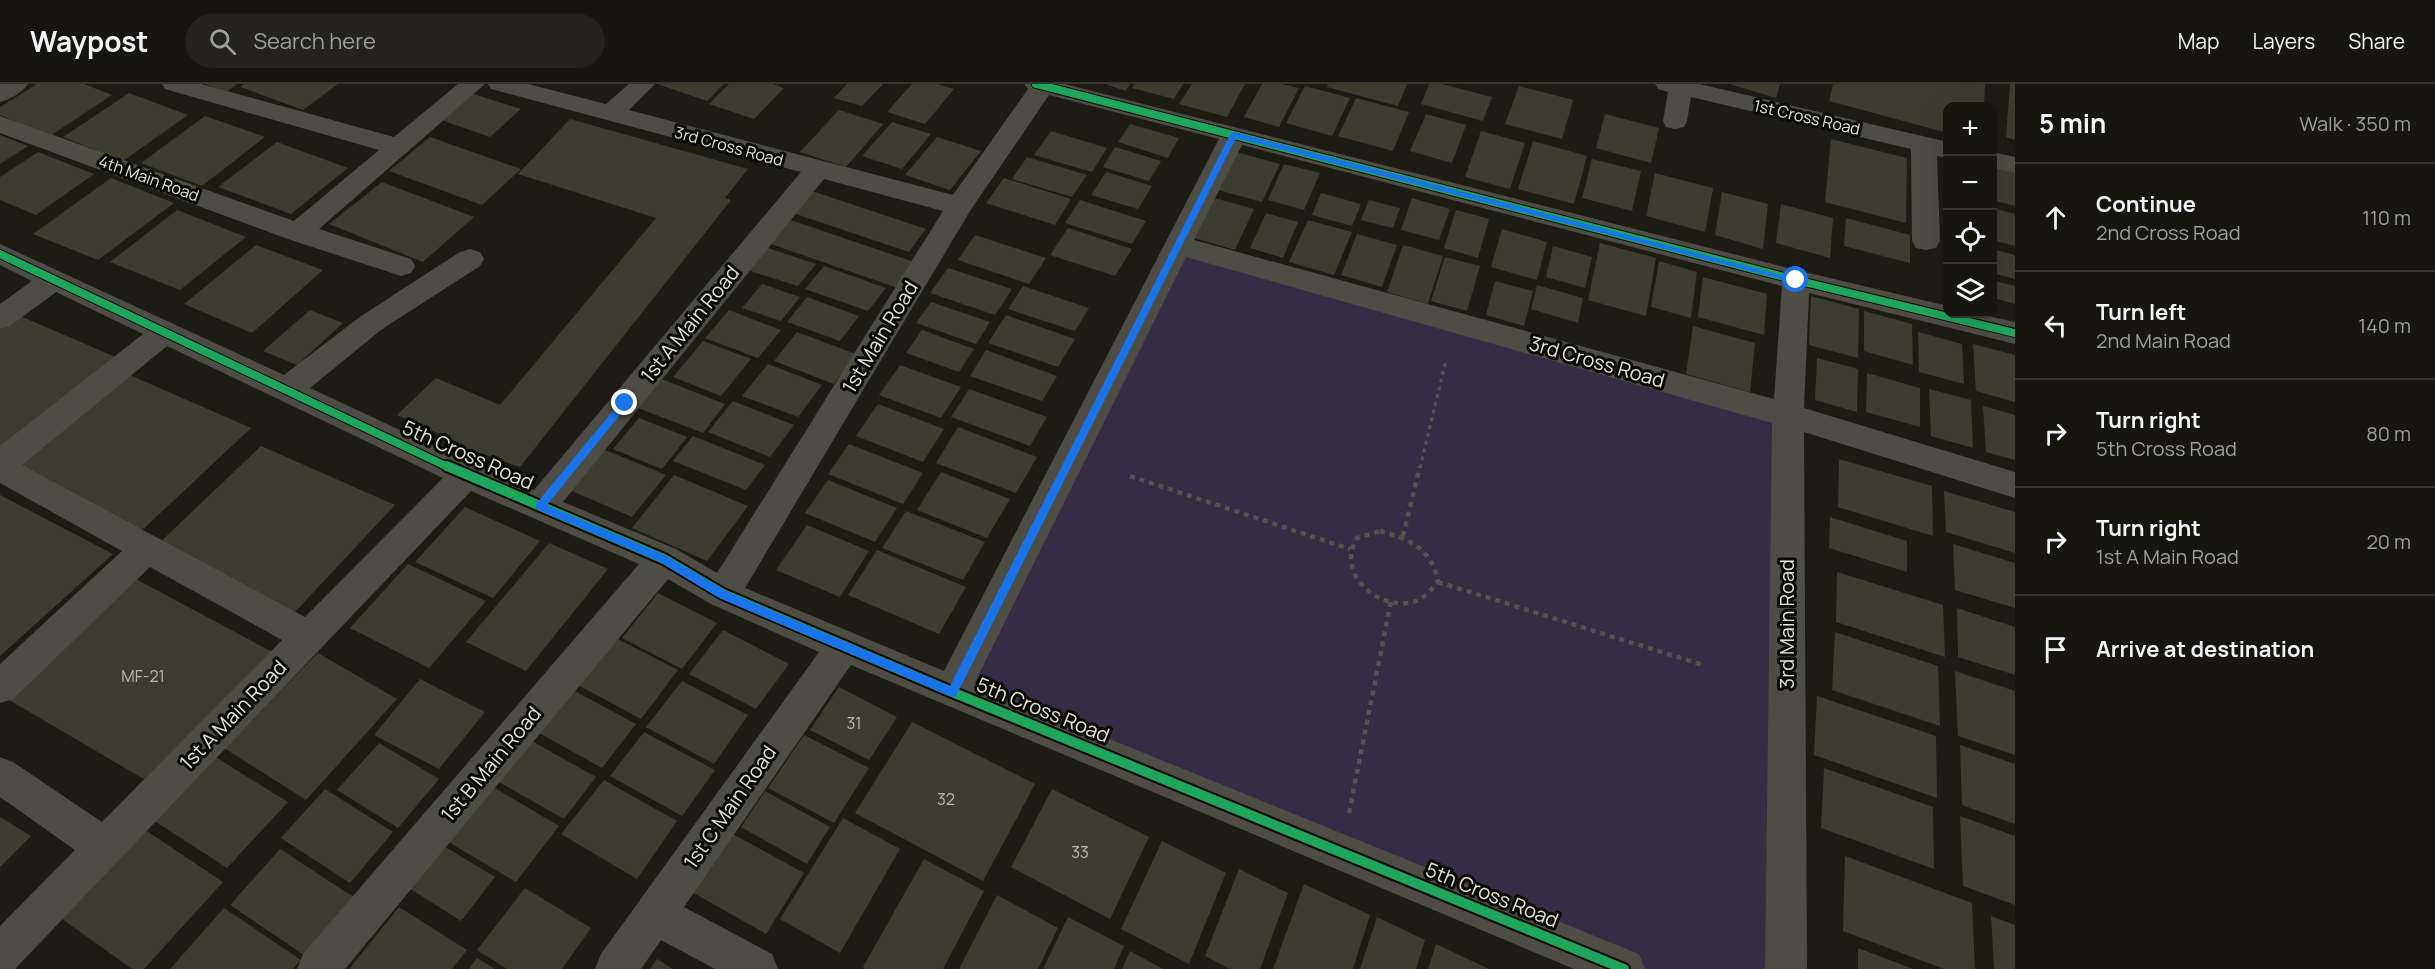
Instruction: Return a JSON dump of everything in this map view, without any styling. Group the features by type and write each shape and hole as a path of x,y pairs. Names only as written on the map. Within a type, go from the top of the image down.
{"street":[{"path":"0,94 16,84"},
{"path":"174,84 399,147"},
{"path":"298,232 473,84"},
{"name":"3rd Cross Road","path":"500,84 959,206"},
{"path":"610,114 643,84"},
{"path":"1041,84 1796,280 2015,333"},
{"name":"1st Main Road","path":"723,594 959,206 1041,84"},
{"path":"1674,86 1675,120"},
{"name":"1st Cross Road","path":"1674,86 1936,147"},
{"name":"4th Main Road","path":"0,124 298,232 401,266"},
{"path":"952,692 1234,135"},
{"path":"1926,241 1936,147"},
{"path":"1997,161 2015,165"},
{"name":"1st A Main Road","path":"540,506 818,169"},
{"name":"3rd Cross Road","path":"1177,245 1788,415 2015,485"},
{"name":"5th Cross Road","path":"0,254 466,475 663,559 723,594 952,692 1624,969"},
{"path":"286,390 371,324 470,259"},
{"path":"0,319 54,279"},
{"name":"3rd Main Road","path":"1786,969 1788,415 1796,280"},
{"path":"165,332 0,466 309,637"},
{"name":"1st A Main Road","path":"0,955 466,475"},
{"path":"0,687 147,548"},
{"name":"1st B Main Road","path":"318,969 663,559"},
{"name":"1st C Main Road","path":"616,969 844,646"},
{"path":"0,775 105,847"},
{"path":"655,914 757,969"}],"path":[{"path":"1403,536 1446,360"},
{"path":"1130,476 1350,549"},
{"path":"1380,531 1403,536 1430,557 1437,567 1438,582 1429,593 1415,601 1406,604 1391,601 1369,591 1359,580 1351,569 1350,549 1357,538 1368,533 1380,531"},
{"path":"1438,582 1703,665"},
{"path":"1341,852 1391,601"}],"shaded area":[{"path":"1177,245 1788,415 1786,969 1624,969 952,692"}],"building":[{"path":"37,84 84,84 112,95 50,136 0,115 0,107"},
{"path":"205,84 237,84 226,92"},
{"path":"244,84 338,84 303,110 240,87"},
{"path":"657,84 724,84 707,101"},
{"path":"729,84 772,84 784,88 754,119 709,104"},
{"path":"847,84 883,84 862,106 834,98"},
{"path":"912,84 936,84 954,89 925,124 887,112"},
{"path":"1105,84 1130,84 1126,91"},
{"path":"1135,84 1183,84 1174,99 1132,88"},
{"path":"1192,84 1245,84 1227,117 1179,104"},
{"path":"1262,84 1282,84 1299,88 1279,127 1244,117"},
{"path":"1328,84 1407,84 1398,106 1327,87"},
{"path":"1429,84 1442,84 1492,97 1483,121 1421,104"},
{"path":"1730,84 1780,84 1776,98"},
{"path":"1833,84 1985,84 1984,102 1943,102 1943,132 1829,101"},
{"path":"2010,84 2015,84 2015,140 2006,137"},
{"path":"1305,86 1350,98 1332,136 1286,123"},
{"path":"1519,86 1573,100 1562,139 1505,124"},
{"path":"129,93 188,115 123,161 63,137"},
{"path":"473,94 521,109 490,137 441,120"},
{"path":"1356,98 1409,112 1393,151 1338,136"},
{"path":"839,110 883,124 846,167 800,152"},
{"path":"1426,114 1466,125 1452,163 1410,151"},
{"path":"1605,114 1659,128 1651,163 1596,148"},
{"path":"205,116 265,137 202,186 141,163"},
{"path":"570,119 748,169 725,198 731,200 520,467 464,448 466,446 397,415 436,378 500,405 656,218 518,174"},
{"path":"892,122 931,134 902,169 862,156"},
{"path":"1130,124 1179,138 1168,158 1118,142"},
{"path":"1051,131 1107,148 1092,172 1034,155"},
{"path":"1481,131 1525,143 1510,189 1465,177"},
{"path":"0,135 28,146 0,164"},
{"path":"430,137 521,169 482,205 389,171"},
{"path":"937,137 981,151 950,190 905,175"},
{"path":"1831,139 1907,158 1906,223 1825,202"},
{"path":"1533,141 1587,156 1574,204 1518,189"},
{"path":"277,142 348,168 291,214 218,187"},
{"path":"1115,147 1161,161 1149,181 1103,167"},
{"path":"38,152 94,174 36,215 0,200 0,177"},
{"path":"1236,152 1280,164 1262,202 1218,190"},
{"path":"1027,157 1087,175 1072,197 1012,179"},
{"path":"1592,159 1641,171 1632,211 1582,198"},
{"path":"1284,164 1320,173 1304,210 1268,200"},
{"path":"1997,168 2015,173 2015,206 1997,201"},
{"path":"1106,172 1152,186 1138,209 1091,195"},
{"path":"1655,173 1713,188 1705,232 1646,216"},
{"path":"111,178 174,203 98,260 33,234"},
{"path":"1004,178 1071,199 1055,225 986,203"},
{"path":"382,182 474,217 423,262 329,224"},
{"path":"803,188 926,229 909,252 784,210"},
{"path":"1722,192 1768,204 1763,249 1715,235"},
{"path":"1321,193 1361,204 1352,226 1312,215"},
{"path":"1211,197 1254,209 1235,250 1191,237"},
{"path":"1412,198 1450,209 1439,240 1401,230"},
{"path":"1080,200 1146,221 1132,244 1065,223"},
{"path":"1369,200 1400,208 1393,228 1361,220"},
{"path":"1781,204 1833,218 1830,258 1776,243"},
{"path":"1997,209 2015,214 2015,246 1997,241"},
{"path":"177,210 246,237 180,290 110,262"},
{"path":"1456,210 1489,219 1478,258 1444,248"},
{"path":"1266,213 1298,222 1283,258 1250,248"},
{"path":"779,216 920,264 901,289 759,240"},
{"path":"1846,218 1910,235 1910,263 1844,246"},
{"path":"1308,220 1352,232 1334,275 1289,262"},
{"path":"1068,228 1132,249 1115,276 1050,255"},
{"path":"1502,229 1547,242 1537,280 1491,267"},
{"path":"1357,234 1397,245 1382,287 1341,275"},
{"path":"975,235 1046,258 1029,284 958,260"},
{"path":"1600,243 1656,258 1646,316 1588,300"},
{"path":"756,244 816,264 798,286 737,267"},
{"path":"256,245 323,270 252,333 184,304"},
{"path":"1403,245 1443,256 1428,304 1387,292"},
{"path":"1553,246 1592,257 1585,288 1546,277"},
{"path":"1997,250 2015,255 2015,279 1997,274"},
{"path":"1445,257 1480,266 1467,311 1431,301"},
{"path":"1659,261 1697,272 1691,318 1651,307"},
{"path":"824,266 886,288 868,311 805,289"},
{"path":"948,268 1012,289 995,315 930,293"},
{"path":"1703,277 1767,294 1764,335 1698,317"},
{"path":"1495,281 1533,291 1524,326 1486,315"},
{"path":"1997,282 2015,286 2015,304 1997,299"},
{"path":"762,284 800,297 781,321 742,308"},
{"path":"1537,285 1583,298 1578,323 1531,309"},
{"path":"1023,286 1089,308 1075,331 1008,309"},
{"path":"1811,296 1859,309 1858,358 1809,345"},
{"path":"807,297 859,316 840,341 787,322"},
{"path":"931,302 990,322 976,344 916,323"},
{"path":"310,310 343,323 297,365 263,351"},
{"path":"729,310 781,330 758,358 705,338"},
{"path":"1864,311 1912,324 1913,365 1864,351"},
{"path":"18,315 120,359 0,453 0,329"},
{"path":"1006,315 1075,339 1058,367 988,343"},
{"path":"1693,326 1755,343 1750,392 1686,374"},
{"path":"922,330 974,349 959,372 906,353"},
{"path":"797,332 856,354 834,384 774,361"},
{"path":"1918,332 1962,344 1964,384 1919,372"},
{"path":"703,341 751,359 721,396 673,377"},
{"path":"1973,344 2015,355 2015,402 1976,391"},
{"path":"986,350 1057,376 1042,401 970,376"},
{"path":"1817,358 1858,369 1857,412 1815,400"},
{"path":"768,364 822,385 798,417 742,396"},
{"path":"900,365 961,387 941,418 879,395"},
{"path":"123,372 251,428 139,533 7,469"},
{"path":"1867,373 1920,388 1920,427 1866,412"},
{"path":"649,374 725,404 703,433 625,403"},
{"path":"969,389 1047,417 1030,446 951,417"},
{"path":"1929,389 1971,400 1973,448 1931,436"},
{"path":"733,401 794,425 770,457 708,432"},
{"path":"878,404 944,429 923,462 856,436"},
{"path":"1983,406 2015,415 2015,460 1986,452"},
{"path":"639,418 687,437 662,469 613,449"},
{"path":"958,427 1037,457 1016,493 936,463"},
{"path":"693,436 765,465 746,490 673,461"},
{"path":"849,444 923,473 903,504 828,474"},
{"path":"593,445 666,475 632,517 558,485"},
{"path":"261,446 395,505 294,613 156,546"},
{"path":"1839,459 1932,486 1933,536 1838,507"},
{"path":"941,472 1010,499 987,538 917,510"},
{"path":"674,475 748,506 707,561 632,528"},
{"path":"828,480 897,508 875,542 805,513"},
{"path":"1944,491 2015,512 2015,553 1946,532"},
{"path":"0,495 113,554 0,656"},
{"path":"465,507 540,541 493,598 415,562"},
{"path":"906,511 985,542 963,580 882,548"},
{"path":"1830,517 1907,541 1907,572 1829,548"},
{"path":"807,525 869,551 840,597 776,570"},
{"path":"549,543 608,569 526,671 466,642"},
{"path":"1953,544 2015,563 2015,608 1955,590"},
{"path":"877,550 966,587 939,634 848,595"},
{"path":"408,564 486,601 429,668 350,628"},
{"path":"1837,572 1943,605 1945,657 1836,622"},
{"path":"134,578 278,655 154,785 4,697"},
{"path":"658,593 717,623 682,669 622,638"},
{"path":"1957,608 2015,627 2015,675 1958,657"},
{"path":"723,630 789,664 756,709 689,674"},
{"path":"1835,632 1938,666 1940,726 1832,690"},
{"path":"614,637 678,670 641,719 576,684"},
{"path":"318,653 397,699 306,800 224,748"},
{"path":"1955,671 2015,691 2015,755 1958,736"},
{"path":"420,679 485,712 439,769 374,735"},
{"path":"682,681 748,715 714,764 646,727"},
{"path":"839,687 897,717 869,760 810,730"},
{"path":"573,690 636,724 602,768 539,733"},
{"path":"1817,696 1936,736 1937,798 1814,755"},
{"path":"912,722 1035,784 983,881 855,813"},
{"path":"644,732 715,770 682,816 610,776"},
{"path":"804,735 869,768 834,823 768,788"},
{"path":"530,740 596,777 564,819 497,781"},
{"path":"379,743 439,779 398,828 337,790"},
{"path":"1960,745 2015,764 2015,824 1962,805"},
{"path":"209,753 288,802 227,868 147,816"},
{"path":"1824,768 1933,807 1934,869 1821,828"},
{"path":"604,780 677,821 637,879 561,834"},
{"path":"490,785 559,826 516,882 445,840"},
{"path":"325,789 393,832 350,883 281,838"},
{"path":"1052,789 1149,837 1110,919 1011,867"},
{"path":"765,791 830,827 807,864 741,827"},
{"path":"1960,816 2015,836 2015,905 1963,886"},
{"path":"0,817 31,836 0,867"},
{"path":"843,818 900,849 840,953 780,919"},
{"path":"144,829 223,882 144,969 132,969 58,916"},
{"path":"731,833 804,873 766,934 692,892"},
{"path":"1162,841 1226,873 1189,964 1121,929"},
{"path":"444,846 495,877 461,921 409,888"},
{"path":"280,849 355,898 307,957 230,905"},
{"path":"1845,856 1972,903 1975,969 1944,969 1843,931"},
{"path":"924,859 984,891 943,969 865,969 863,967"},
{"path":"1239,869 1288,893 1260,969 1230,969 1205,956"},
{"path":"1304,884 1370,915 1353,969 1273,969"},
{"path":"525,888 591,928 562,969 507,969 477,950"},
{"path":"997,895 1058,928 1038,969 959,969"},
{"path":"399,907 467,950 452,969 349,969"},
{"path":"224,908 301,960 293,969 170,969"},
{"path":"1991,916 2015,925 2015,969 1994,969"},
{"path":"1068,917 1124,946 1114,969 1043,969"},
{"path":"1377,917 1425,940 1416,969 1360,969"},
{"path":"1436,944 1489,969 1428,969"},
{"path":"1858,948 1913,969 1858,969"},
{"path":"1130,951 1163,969 1122,969"},
{"path":"477,958 495,969 469,969"},
{"path":"657,959 673,969 650,969"}],"cycle path":[{"path":"1036,84 1796,280 2015,333"},
{"path":"0,254 466,475 664,559 723,594 952,692 1624,969"}],"route":[{"path":"625,403 540,506 663,559 723,594 952,692 1234,135 1796,280"}]}
